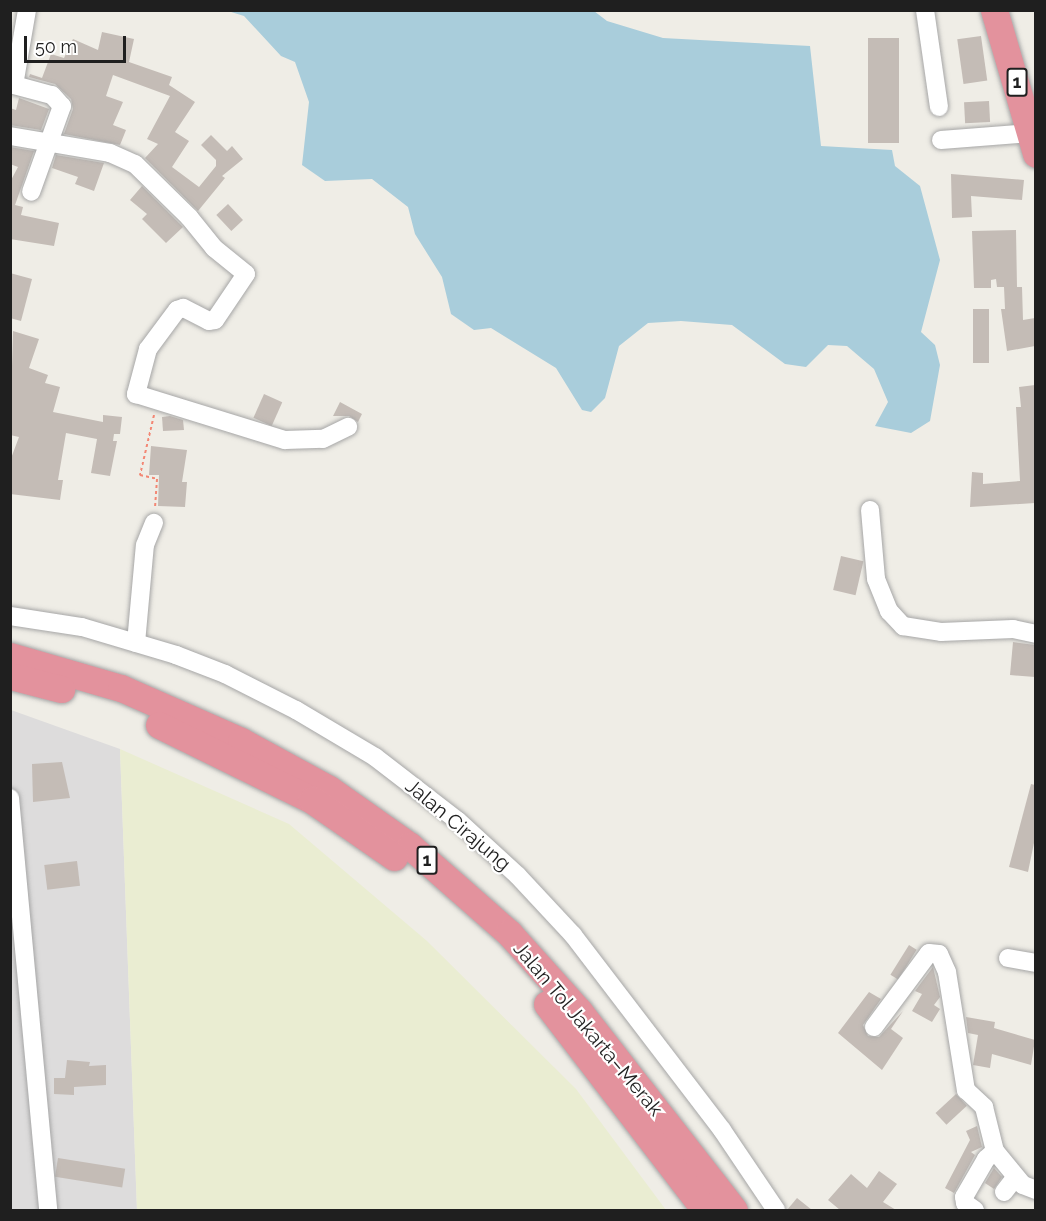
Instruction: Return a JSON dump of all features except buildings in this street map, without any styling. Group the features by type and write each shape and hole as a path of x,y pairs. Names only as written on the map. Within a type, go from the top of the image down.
{"highway":[{"name":"1","path":"994,10 1033,144"},
{"name":"Jalan Tol Jakarta–Merak","path":"10,657 121,688 241,741 329,789 410,846 509,933 579,1011 734,1210"},
{"name":"Jalan Tol Jakarta–Merak","path":"10,676 113,705 226,755 312,801 405,865 497,949 563,1022 705,1210"}],"street":[{"path":"27,10 12,91 52,95 62,102 31,192"},
{"path":"925,10 939,107"},
{"path":"10,136 110,153 135,164 189,217 214,248 246,274 215,320 208,321 181,308 148,349 135,393 285,440 323,439 348,427"},
{"path":"941,141 1033,144"},
{"path":"870,510 876,579 889,611 903,626 941,632 1013,629 1035,634"},
{"path":"136,643 145,545 154,524"},
{"name":"Jalan Cirajung","path":"10,616 82,627 225,674 296,710 375,757 458,821 518,876 573,935 722,1130 776,1210"},
{"path":"10,798 48,1210"},
{"path":"874,1027 929,953 939,954 947,972 965,1087 984,1107 995,1151 1010,1185 1035,1190"},
{"path":"1008,958 1035,963"},
{"path":"975,1210 965,1203 964,1197 986,1159 995,1151"}],"path":[{"path":"154,524 157,480 140,476 143,450 147,447 158,400"}],"shaded area":[{"path":"11,710 120,749 137,1210 11,1210"}],"green space":[{"path":"120,749 289,824 427,941 576,1089 666,1210 137,1210"}],"water":[{"path":"228,11 594,11 607,21 663,38 810,46 821,146 892,150 895,166 920,186 940,260 921,332 935,345 940,365 930,421 911,433 875,426 888,402 874,369 847,346 828,345 806,367 785,364 732,325 681,321 648,323 619,346 605,398 591,412 582,410 556,368 491,328 474,330 451,314 442,277 415,234 408,207 372,179 325,181 302,165 309,102 295,62 281,56 244,16"}]}
